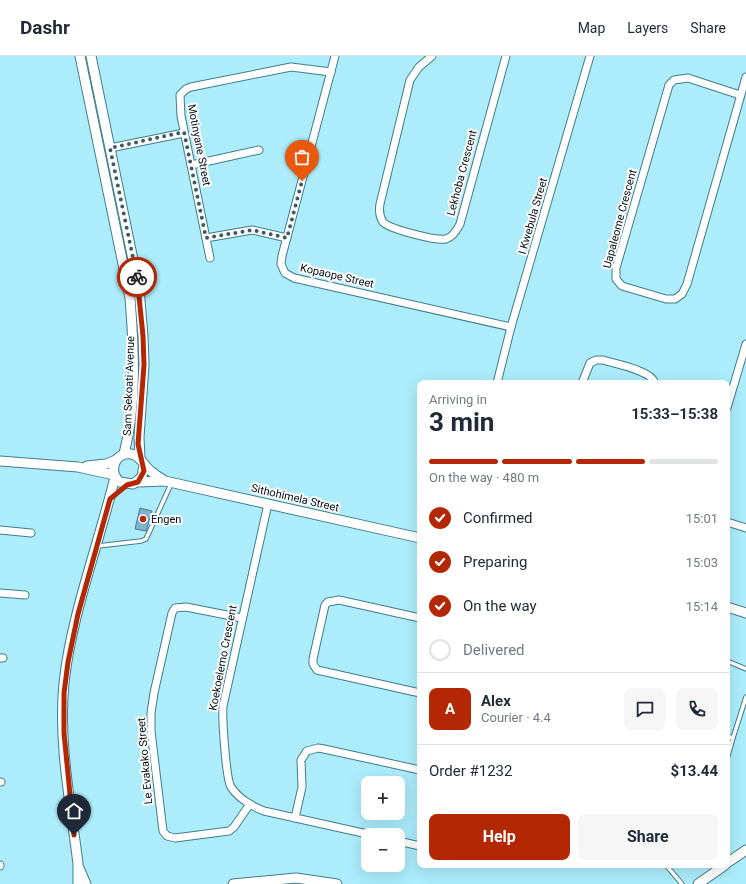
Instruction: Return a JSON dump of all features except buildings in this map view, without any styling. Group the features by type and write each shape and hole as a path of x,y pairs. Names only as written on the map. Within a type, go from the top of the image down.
{"street":[{"name":"Sam Sekoati Avenue","path":"80,56 130,298 132,325 132,395 128,437 120,457"},
{"name":"Sam Sekoati Avenue","path":"91,56 138,282 142,312 144,365 139,437 142,462"},
{"name":"Kopaope Street","path":"336,56 287,238 282,264 285,273 294,278 511,327"},
{"name":"Lekhoba Crescent","path":"432,56 419,67 410,80 380,204 379,214 384,222 392,227 438,239 447,239 460,224 506,56"},
{"name":"I Kwebula Street","path":"499,380 511,327 590,56"},
{"name":"Motinyane Street","path":"210,258 184,132 179,102 180,95 186,89 291,68 331,72"},
{"name":"Uapaleome Crescent","path":"740,95 688,78 674,80 669,85 616,268 616,279 622,286 666,299 675,299 682,294 687,284 746,77"},
{"path":"110,148 184,132"},
{"path":"191,165 259,150"},
{"path":"206,238 252,230 287,238"},
{"path":"730,398 746,344"},
{"path":"583,380 590,363 596,360 644,372 653,380"},
{"path":"78,467 106,464 120,457 134,454 142,462 144,474 138,482 127,485 110,499"},
{"path":"78,884 78,864 65,748 64,696 69,655 110,499 115,476 114,464 120,457"},
{"path":"0,461 78,467 115,476 120,482 127,485"},
{"name":"Sithohimela Street","path":"142,462 151,472 169,481 417,537"},
{"name":"Sithohimela Street","path":"138,482 169,481"},
{"name":"Koekoelemo Crescent","path":"268,504 224,698 222,719 230,785 250,804 264,811 361,833"},
{"path":"730,523 746,528"},
{"path":"0,530 31,533"},
{"path":"0,593 26,595"},
{"path":"417,617 339,600 328,602 325,604 313,659 313,664 317,670 417,692"},
{"name":"Le Evakako Street","path":"242,618 186,606 175,608 172,613 154,692 151,731 163,831 167,836 179,838 229,831 234,827 250,804"},
{"path":"730,608 746,613"},
{"path":"295,818 302,787 301,760 307,751 318,748 324,749 417,769"},
{"path":"405,843 417,845"},
{"path":"730,861 746,850"},
{"path":"78,864 86,884"},
{"path":"698,884 720,868"},
{"path":"233,884 296,878 337,884"}],"lane":[{"path":"97,546 141,541 146,539 169,481"},
{"path":"730,663 746,669"},
{"path":"730,749 746,697"},
{"path":"669,868 682,884"}],"way so far":[{"path":"137,277 110,148 184,132 206,238 247,230 257,230 287,238 302,181"}],"place":[{"name":"Engen","path":"143,519"}],"route":[{"path":"74,835 63,719 64,682 78,614 110,499 127,485 138,482 144,474 144,465 140,459 138,444 144,365 142,312 137,277"}]}
